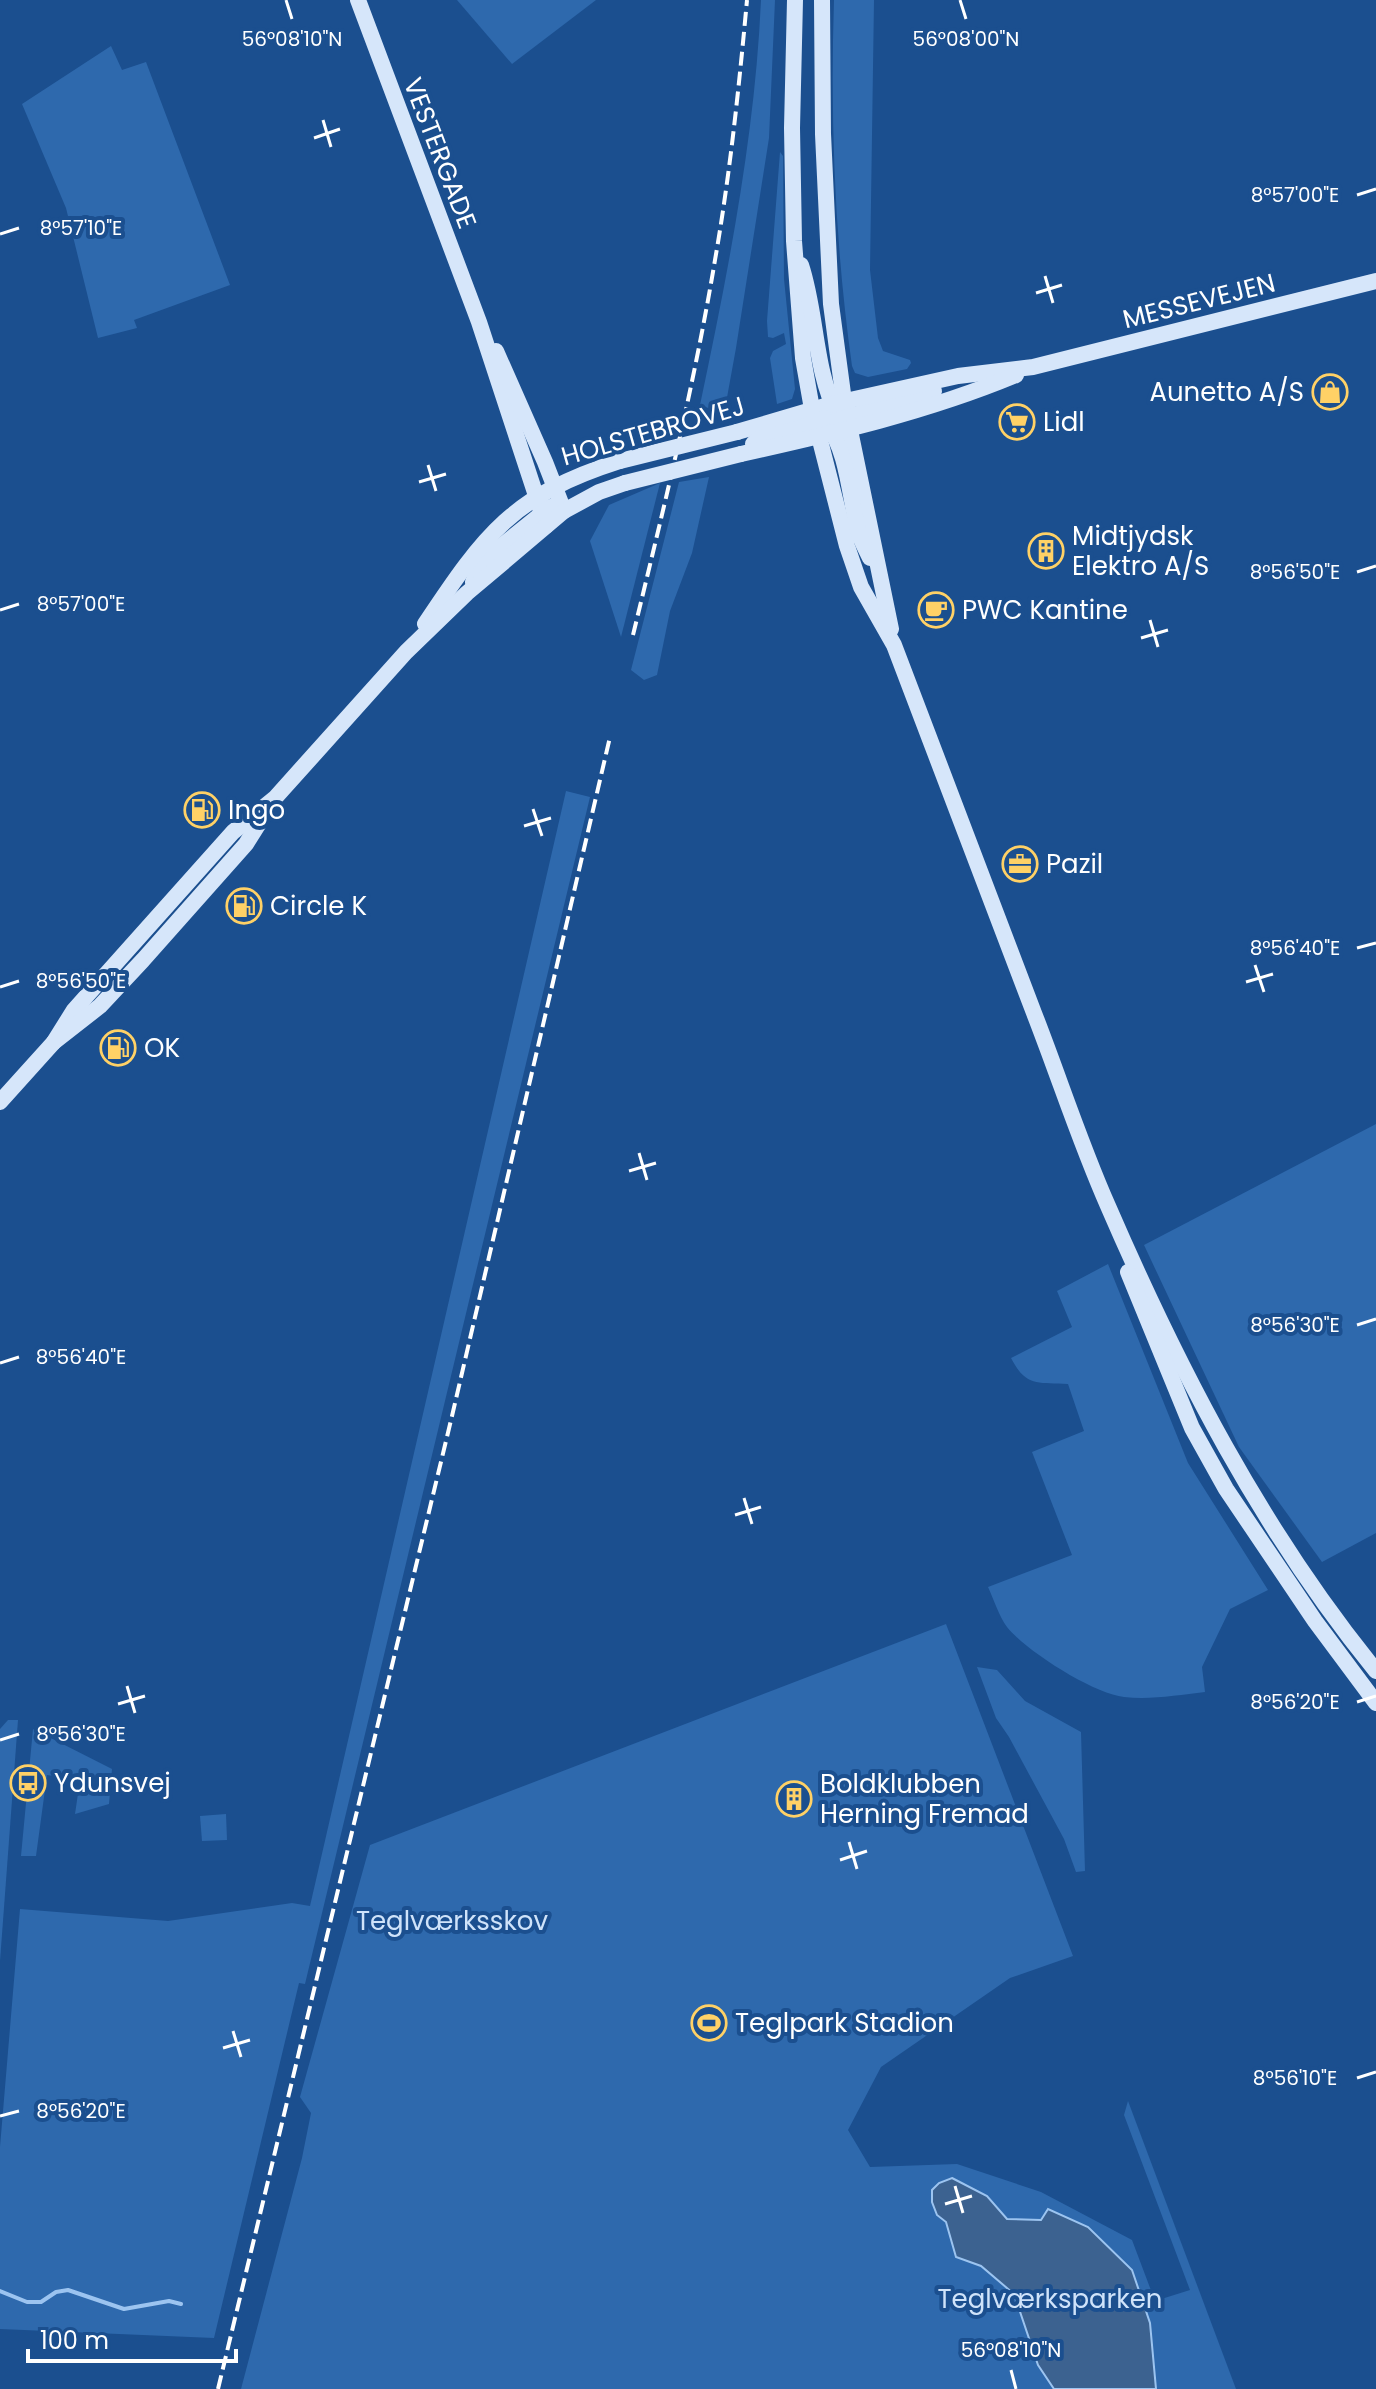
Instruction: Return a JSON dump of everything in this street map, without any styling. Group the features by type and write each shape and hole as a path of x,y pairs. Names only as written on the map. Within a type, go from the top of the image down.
{"main road":[{"name":"VESTERGADE","path":"358,0 479,322 544,520"},
{"path":"795,0 792,128 794,241 810,293 831,419 847,546 861,587 894,645 1107,1205 1188,1378 1246,1484 1340,1624 1376,1671"},
{"path":"822,0 831,419 860,537 881,581 894,645"},
{"name":"MESSEVEJEN","path":"831,419 958,376 1033,367 1376,281"},
{"name":"VESTERGADE","path":"479,322 502,359 564,511"},
{"name":"MESSEVEJEN","path":"831,419 962,397 1033,367"},
{"name":"HOLSTEBROVEJ","path":"406,652 468,560 489,535 554,486 620,461 737,432 831,419"},
{"name":"HOLSTEBROVEJ","path":"0,1102 54,1042 74,1010 233,832 275,798 406,652 544,520 599,492 741,454 831,419"},
{"path":"544,520 552,503 554,486"},
{"path":"1107,1205 1125,1266 1192,1428 1226,1489 1261,1542 1376,1703"}],"green space":[{"path":"457,0 596,0 512,64"},
{"path":"761,0 775,0 769,138 726,403 719,412 700,405 746,153"},
{"path":"834,0 874,0 870,270 878,338 883,351 911,363 907,369 868,377 855,373 852,366 841,275 833,138"},
{"path":"111,46 122,70 146,62 230,285 134,320 137,328 98,338 66,208 22,104"},
{"path":"780,152 783,156 784,279 795,389 792,399 777,404 770,358 773,351 786,344 784,333 768,337 767,321"},
{"path":"709,477 692,553 670,611 657,675 644,680 631,670 679,482"},
{"path":"660,483 621,637 590,541 609,505"},
{"path":"566,791 590,797 305,1984 299,1983 214,2338 0,2329 0,2147 20,1909 168,1921 292,1903 310,1906"},
{"path":"1376,1124 1376,1533 1322,1562 1239,1447 1144,1245"},
{"path":"1108,1264 1188,1463 1268,1590 1230,1609 1202,1667 1205,1692 1134,1698 1111,1694 1079,1680 1016,1637 1004,1623 988,1587 1072,1555 1032,1452 1084,1431 1068,1384 1040,1383 1027,1378 1011,1358 1072,1327 1057,1291"},
{"name":"Teglpark Stadion","path":"946,1624 1073,1956 1010,1978 881,2067 848,2130 870,2167 957,2164 1041,2192 1132,2240 1155,2301 1190,2290 1124,2115 1128,2101 1236,2389 241,2389 302,2158 311,2113 300,2097 370,1845"},
{"path":"977,1667 997,1670 1025,1701 1081,1732 1085,1871 1076,1872 1064,1839 996,1718"},
{"path":"8,1720 18,1720 0,1961 0,1729"},
{"path":"33,1729 112,1769 109,1804 75,1814 80,1780 47,1775 36,1856 21,1856"},
{"path":"226,1814 227,1840 202,1841 200,1816"}],"shaded area":[{"path":"952,2178 987,2196 1007,2219 1041,2220 1048,2209 1088,2227 1132,2270 1150,2323 1156,2389 1054,2389 1038,2365 1014,2294 981,2266 956,2257 946,2222 937,2215 932,2202 932,2190 939,2183"}],"waterway":[{"path":"0,2291 27,2302 41,2302 56,2292 68,2290 124,2309 169,2301 181,2304"}],"railway":[{"path":"633,635 707,307 730,163 747,0"},
{"path":"218,2389 452,1416 610,737"}],"place":[{"name":"Aunetto A/S","path":"1330,392"},
{"name":"Lidl","path":"1017,422"},
{"name":"Midtjydsk Elektro A/S","path":"1046,551"},
{"name":"PWC Kantine","path":"936,610"},
{"name":"Ingo","path":"202,810"},
{"name":"Pazil","path":"1020,864"},
{"name":"Circle K","path":"244,906"},
{"name":"OK","path":"118,1048"},
{"name":"Ydunsvej","path":"28,1783"},
{"name":"Boldklubben Herning Fremad","path":"794,1799"},
{"name":"Teglpark Stadion","path":"709,2023"}],"park label":[{"name":"Teglværksskov","path":"452,1921"},
{"name":"Teglværksparken","path":"1050,2299"}]}
